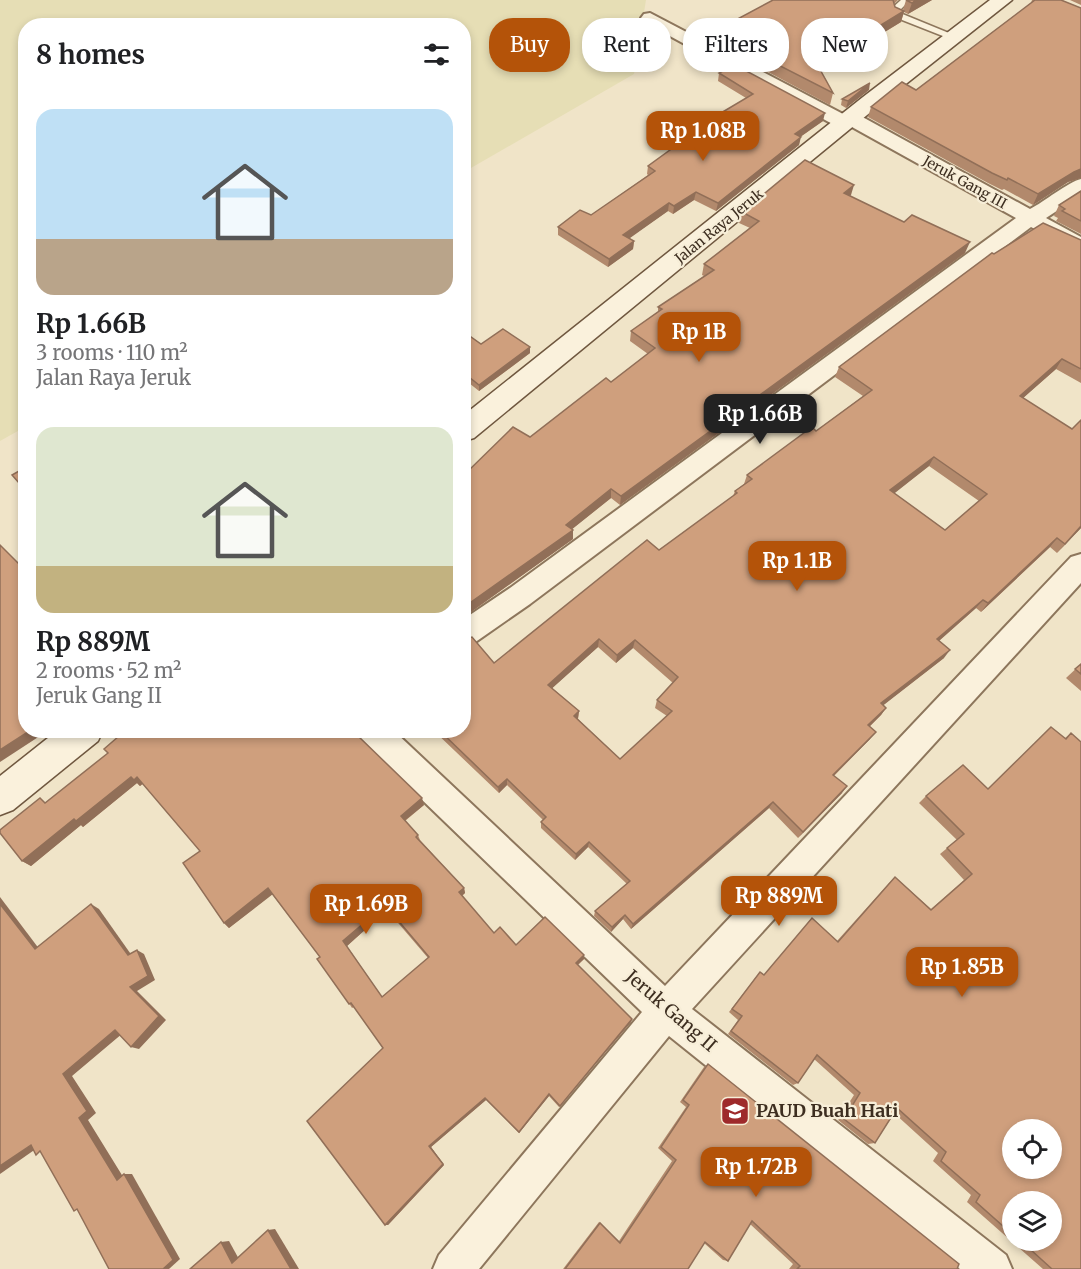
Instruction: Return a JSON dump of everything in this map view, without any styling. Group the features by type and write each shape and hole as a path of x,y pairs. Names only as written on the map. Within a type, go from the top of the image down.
{"main road":[{"name":"Jalan Raya Jeruk","path":"471,424 848,120 1002,0"},
{"path":"0,798 76,738"}],"street":[{"name":"Jeruk Gang III","path":"671,29 848,120 1081,246"},
{"path":"471,629 520,596 1030,218 1059,202 1081,185"},
{"path":"453,1269 666,1011 1081,565"},
{"name":"Jeruk Gang II","path":"379,738 666,1011 992,1269"}],"lane":[{"path":"906,0 895,9 894,14 956,38"}],"shaded area":[{"path":"0,0 646,0 643,18 582,18 582,72 634,72 634,74 471,168 471,18 18,18 18,431 0,441"}],"building":[{"path":"773,0 893,0 895,7 904,11 888,21 888,18 801,18 801,72 821,72 833,93 789,70 789,18 739,18"},
{"path":"1035,0 1061,0 1081,8 1081,169 1038,194 1008,178 1007,180 992,173 871,107 902,82 916,90"},
{"path":"748,72 825,113 795,134 801,137 718,203 696,192 674,206 669,203 623,235 634,241 609,259 558,227 580,210 591,215 655,171 648,166 721,113 753,94 719,73"},
{"path":"870,83 848,101 842,99"},
{"path":"805,160 854,185 844,193 904,222 912,215 970,242 621,496 611,489 566,525 573,530 471,602 471,468 513,427 530,437 606,378 611,382 655,348 631,331 662,309 658,307 714,270 704,264 759,221 742,212"},
{"path":"1081,191 1081,221 1062,211 1065,209 1059,205"},
{"path":"1043,223 1081,240 1081,369 1062,359 1020,396 1072,429 1081,420 1081,526 1065,544 1057,538 988,603 983,600 937,639 950,650 881,703 886,708 868,725 876,732 833,775 847,786 803,832 773,802 633,924 625,915 612,927 595,911 630,881 589,842 576,854 541,822 546,817 507,779 498,787 447,738 471,738 471,637 494,663 647,540 659,550 737,493 735,491 752,479 747,475 812,427 816,431 872,390 839,367 992,253 994,254","holes":["934,457 987,494 945,530 890,490","599,639 617,655 635,640 678,677 657,700 672,711 620,759 574,716 579,711 548,685"]},
{"path":"503,329 530,347 479,385 471,379 471,337 481,344"},
{"path":"18,472 18,482 12,475"},
{"path":"0,545 18,563 19,738 0,750"},
{"path":"1081,664 1081,674 1075,669"},
{"path":"1051,727 1066,739 1071,733 1081,742 1081,1269 1052,1269 1032,1251 1062,1251 1062,1191 1002,1191 1002,1225 976,1202 980,1195 941,1161 946,1152 897,1108 875,1143 844,1119 860,1093 817,1055 798,1083 731,1031 742,1016 732,1009 760,972 764,975 812,918 838,942 895,877 931,910 972,874 947,848 964,834 926,796 963,765 988,789"},
{"path":"117,738 360,738 422,798 401,816 418,835 416,837 464,888 459,892 494,933 500,927 516,945 545,917 584,955 576,963 632,1019 560,1106 549,1094 519,1132 485,1098 429,1146 443,1164 385,1225 307,1121 383,1048 317,959 320,957 268,888 224,923 183,863 200,851 137,777 134,780 131,777 22,861 0,833 0,830 40,798 45,803 108,753 104,749","holes":["385,905 429,957 382,997 343,941"]},
{"path":"0,904 35,949 91,904 128,955 137,950 148,976 130,987 159,1016 131,1047 115,1030 63,1074 87,1111 79,1118 117,1180 124,1174 173,1260 163,1269 109,1269 77,1209 74,1211 40,1151 36,1155 31,1145 0,1166"},
{"path":"708,1064 959,1264 957,1269 797,1269 800,1266 752,1221 728,1261 705,1242 688,1269 565,1269 600,1223 620,1243 676,1160 661,1147 689,1105 683,1100"},
{"path":"268,1230 291,1269 190,1269 221,1242 232,1263"}],"place":[{"name":"PAUD Buah Hati","path":"735,1111"}]}
